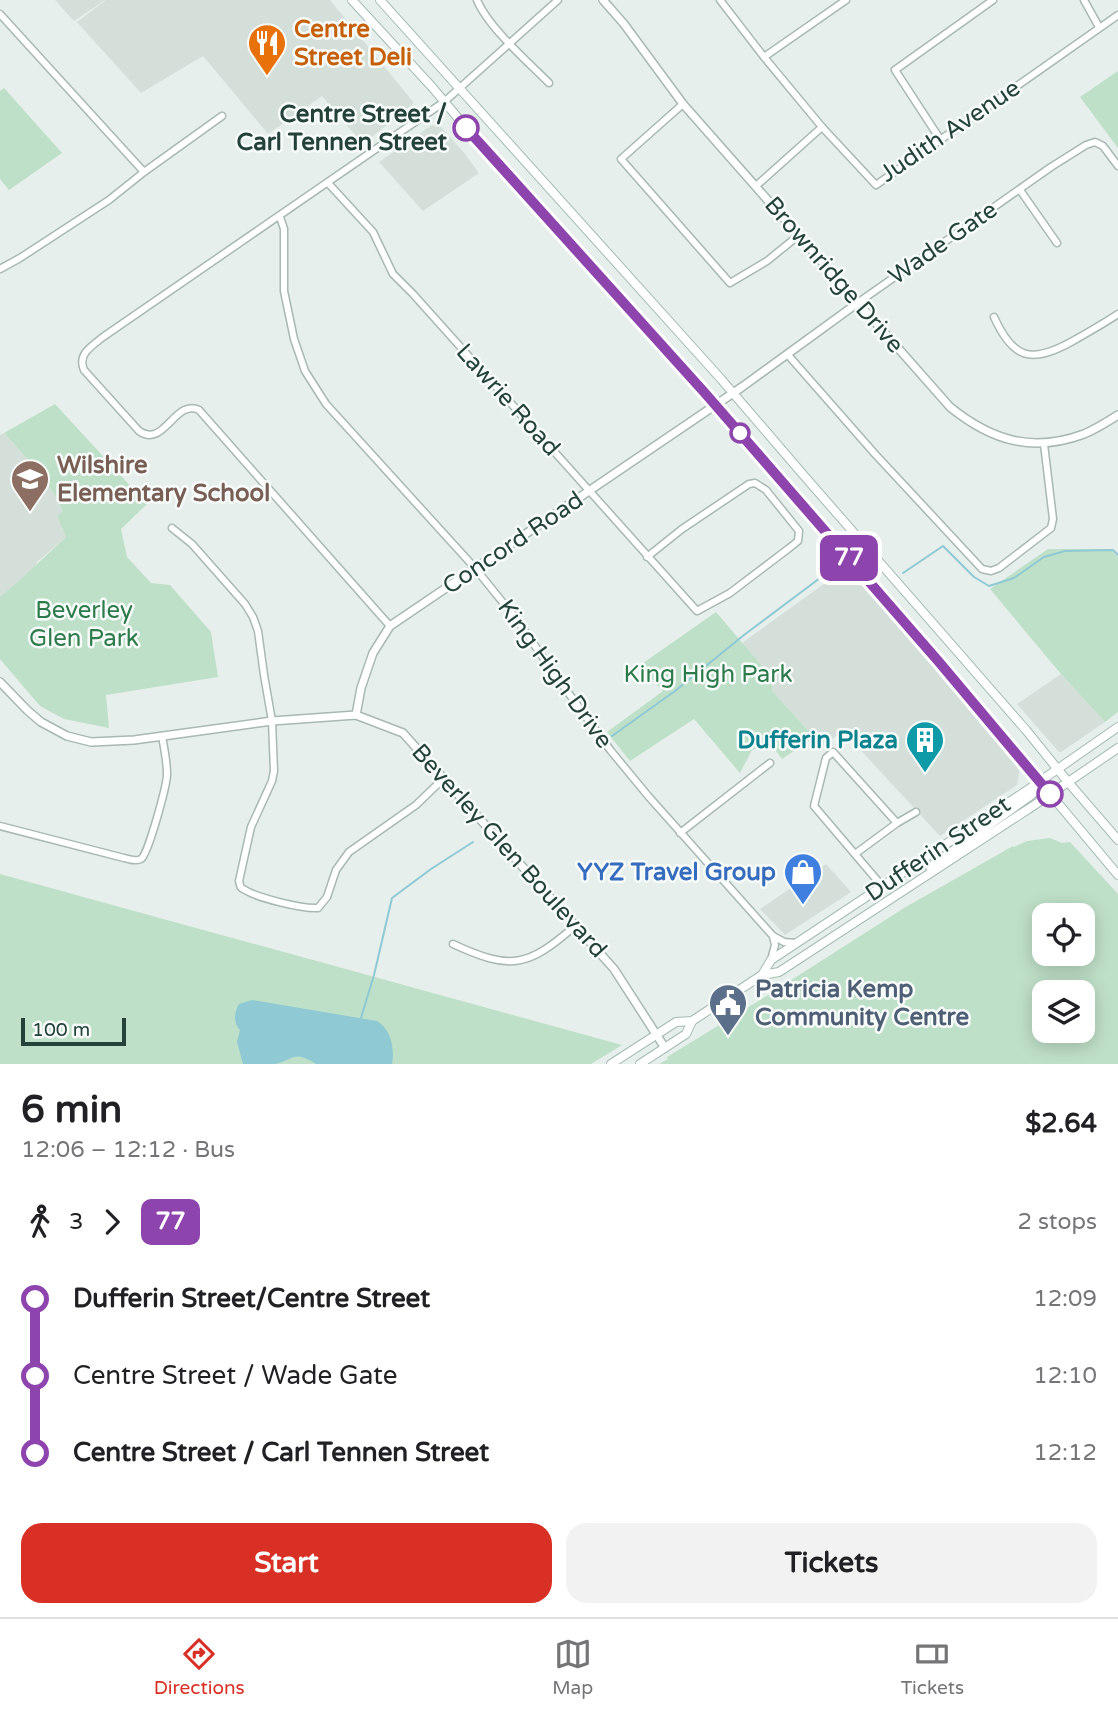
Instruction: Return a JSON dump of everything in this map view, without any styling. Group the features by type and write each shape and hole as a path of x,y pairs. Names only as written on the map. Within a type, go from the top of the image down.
{"main road":[{"path":"352,0 715,404 939,662 1118,875"},
{"path":"380,0 733,393 1118,840"},
{"name":"Dufferin Street","path":"762,975 771,960 1041,783 1118,727"},
{"name":"Dufferin Street","path":"611,1064 676,1022 692,1021 762,975 779,972 1118,748"},
{"path":"1043,751 1048,760 1048,776"},
{"path":"901,892 1041,783"},
{"name":"Dufferin Street","path":"640,1064 686,1034 692,1021"}],"street":[{"path":"477,0 480,9 510,44 549,83"},
{"path":"390,626 199,410 193,407 186,409 161,431 150,436 144,435 84,370 81,363 85,352 103,337 444,102 558,0"},
{"name":"Brownridge Drive","path":"603,0 683,104 950,407 967,421 998,437 1044,444 1067,440 1118,415"},
{"name":"Judith Avenue","path":"720,0 822,127 876,185 1118,15"},
{"path":"764,57 846,0"},
{"path":"940,139 895,70 993,0"},
{"path":"1084,0 1100,27"},
{"path":"0,14 144,172"},
{"path":"0,28 7,22"},
{"path":"683,104 621,159 730,283 767,261 799,234"},
{"path":"0,269 109,200 222,116"},
{"path":"756,186 822,127"},
{"name":"Wade Gate","path":"733,393 1051,167 1086,145 1095,142 1103,146 1118,166"},
{"name":"Lawrie Road","path":"328,183 373,232 393,274 590,491 647,557 696,611 730,593 798,541 799,531 766,490 755,483 742,487 647,557"},
{"path":"1020,190 1057,243"},
{"name":"King High Drive","path":"280,217 284,229 284,291 294,339 305,371 327,404 475,568 517,620 611,751 773,936"},
{"path":"994,317 1007,342 1018,351 1042,355 1055,351 1118,314"},
{"path":"788,355 982,569 991,571 999,568 1051,528 1053,519 1044,444"},
{"name":"Concord Road","path":"356,715 361,688 373,653 390,626 733,393"},
{"path":"172,528 201,554 245,604 258,631 272,721 274,771 251,827 239,886 254,894 318,908 327,897 336,870 349,852 416,805 444,778"},
{"name":"Beverley Glen Boulevard","path":"0,682 3,691 41,722 67,736 92,742 134,740 272,721 356,715 403,733 614,969 665,1048"},
{"path":"0,826 124,858 141,859 149,845 167,778 162,736"},
{"path":"882,886 814,806 826,758 833,752 897,823"},
{"path":"680,832 770,763"},
{"path":"855,854 916,812"},
{"path":"453,944 481,956 516,962 547,950 575,926"},
{"path":"773,936 785,942 797,943"},
{"path":"771,960 775,945 773,936"}],"shaded area":[{"path":"55,0 105,0 74,21"},
{"path":"106,0 330,0 414,103 363,144 322,96 268,134 203,56 141,93 77,22"},
{"path":"432,125 440,126 479,173 423,211 379,162"},
{"name":"Wilshire Elementary School","path":"4,433 45,478 63,511 57,516 66,537 38,561 33,570 0,597 0,435"},
{"path":"846,568 958,692 1020,768 1017,785 940,836 843,731 822,746 773,692 769,674 742,643"},
{"path":"1061,674 1105,722 1059,752 1017,704"},
{"path":"826,864 851,892 785,935 760,909"}],"green space":[{"path":"1118,71 1118,148 1080,97"},
{"path":"4,88 62,153 9,190 0,179 0,91"},
{"name":"Beverley Glen Park","path":"55,404 147,504 121,529 127,557 151,583 170,585 211,632 218,677 106,695 109,728 64,719 40,706 0,659 0,597 66,537 57,516 63,511 45,478 4,433"},
{"path":"1048,549 1110,549 1118,557 1118,712 1105,722 990,589"},
{"name":"King High Park","path":"716,612 769,674 773,692 814,737 782,759 774,748 765,745 752,750 740,773 694,719 630,761 607,732 663,691 639,666"},
{"path":"1050,838 1062,843 1070,842 1118,894 1118,1064 659,1064 904,908 1027,841"},
{"path":"0,874 622,1045 591,1064 0,1064"}],"water":[{"path":"252,1000 377,1021 386,1029 391,1040 392,1064 316,1064 297,1056 280,1063 243,1064 237,1042 240,1030 235,1014 239,1004"}],"waterway":[{"path":"903,573 943,546 974,577 989,586 1014,578 1044,557 1065,551 1113,550 1118,555"},
{"path":"612,736 675,691 836,566"},
{"path":"361,1018 392,898 473,842"}],"bus line":[{"name":"77","path":"466,128 704,392 1050,794"}],"place":[{"name":"Centre Street Deli","path":"267,77"},
{"name":"Centre Street / Carl Tennen Street","path":"466,128"},
{"name":"Wilshire Elementary School","path":"30,513"},
{"name":"Dufferin Plaza","path":"925,774"},
{"name":"YYZ Travel Group","path":"803,906"},
{"name":"Patricia Kemp Community Centre","path":"728,1037"}]}
